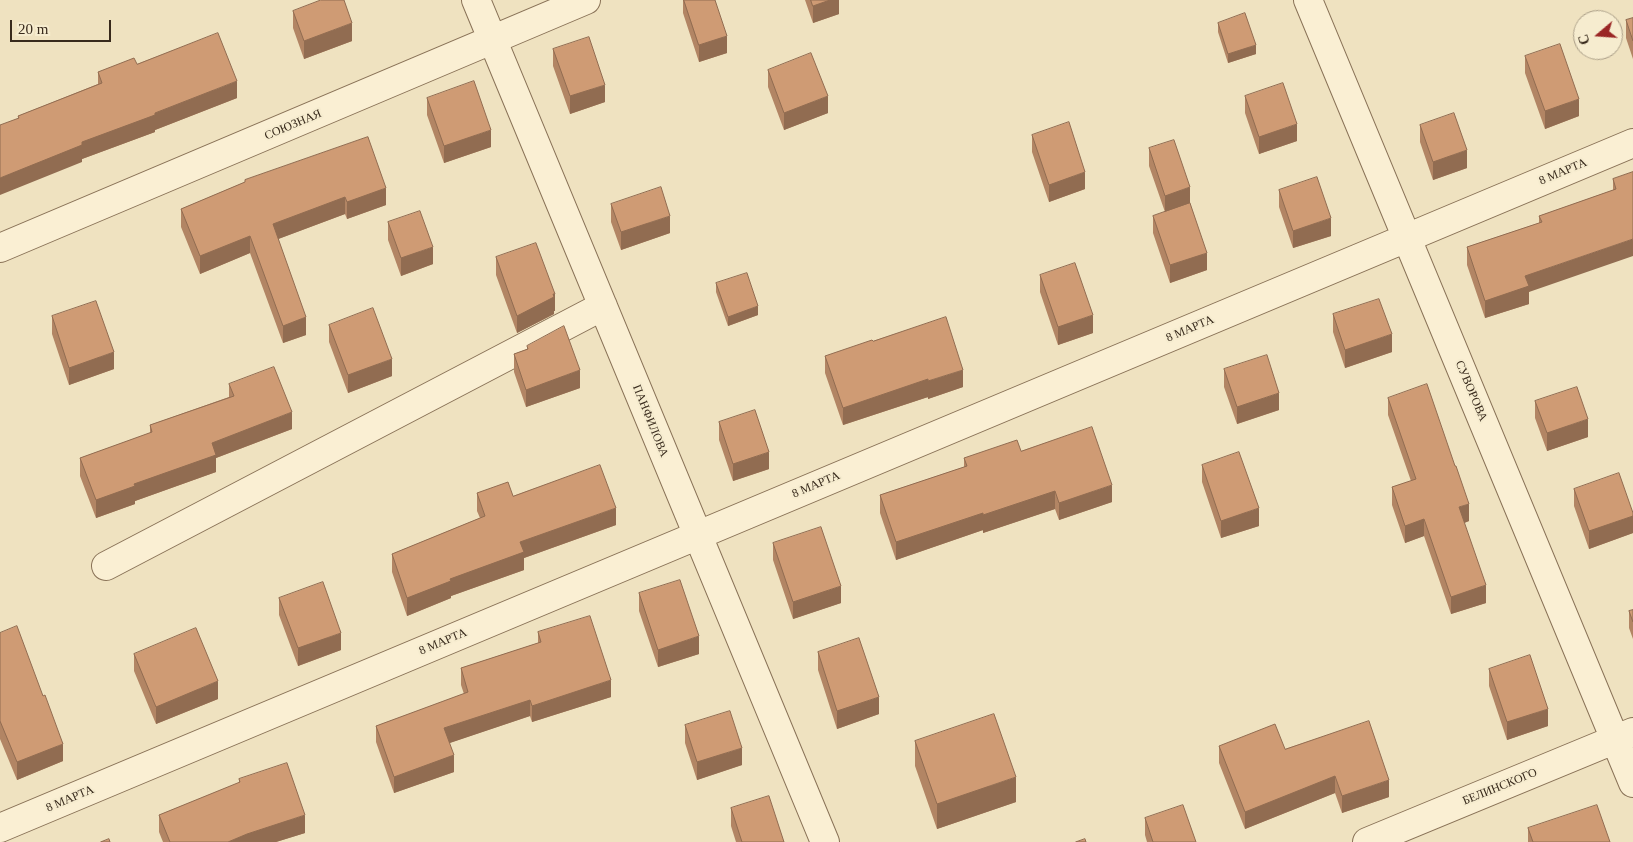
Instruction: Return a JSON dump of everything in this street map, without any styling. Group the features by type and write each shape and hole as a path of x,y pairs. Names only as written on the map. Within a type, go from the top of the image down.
{"street":[{"name":"ПАНФИЛОВА","path":"476,0 825,842"},
{"name":"СОЮЗНАЯ","path":"0,248 586,0"},
{"name":"СУВОРОВА","path":"1308,0 1407,238 1624,736 1633,783"},
{"name":"8 МАРТА","path":"0,829 1633,143"},
{"path":"106,566 603,306"},
{"name":"БЕЛИНСКОГО","path":"1368,842 1624,736"},
{"path":"0,829 5,842"}],"building":[{"path":"321,0 344,0 352,23 304,41 293,11"},
{"path":"684,0 715,0 727,36 699,45"},
{"path":"811,0 830,0 813,6"},
{"path":"1245,13 1256,45 1228,54 1218,23"},
{"path":"1633,18 1633,41 1626,20"},
{"path":"218,33 237,81 155,113 155,115 82,142 82,145 0,178 0,125 102,83 98,72 134,58 137,64"},
{"path":"589,37 605,85 570,96 553,49"},
{"path":"1560,44 1579,99 1545,111 1525,56"},
{"path":"811,53 828,96 784,113 768,70"},
{"path":"474,81 491,130 444,146 427,98"},
{"path":"1283,83 1297,124 1259,137 1245,96"},
{"path":"1454,113 1467,150 1433,162 1420,125"},
{"path":"1069,122 1085,172 1049,185 1032,135"},
{"path":"368,137 386,188 347,202 345,197 273,224 306,317 283,326 250,236 200,256 181,209 245,182 245,180"},
{"path":"1174,140 1190,187 1165,196 1149,148"},
{"path":"1633,172 1633,239 1525,276 1529,286 1485,301 1467,247 1542,222 1539,216 1616,189 1613,179"},
{"path":"1317,177 1331,218 1293,231 1279,190"},
{"path":"661,187 670,216 621,232 611,204"},
{"path":"1190,203 1207,253 1170,265 1153,216"},
{"path":"420,211 433,247 401,258 388,222"},
{"path":"536,243 555,294 553,294 554,297 517,316 496,257"},
{"path":"1075,263 1093,315 1058,327 1040,275"},
{"path":"747,273 758,306 728,317 716,283"},
{"path":"1379,299 1392,334 1345,350 1333,314"},
{"path":"96,301 114,352 69,368 52,316"},
{"path":"373,308 392,359 348,375 329,325"},
{"path":"946,317 963,370 928,381 928,379 843,408 825,356"},
{"path":"564,326 580,370 526,390 514,354 528,349 527,346"},
{"path":"1267,355 1279,393 1237,407 1224,369"},
{"path":"274,367 292,412 212,443 216,455 134,484 135,486 96,500 80,458 152,432 150,425 234,396 229,384"},
{"path":"1427,384 1469,504 1459,507 1486,585 1451,597 1424,519 1405,526 1392,487 1416,479 1388,398"},
{"path":"1577,387 1588,419 1547,433 1535,401"},
{"path":"755,410 769,452 733,464 719,422"},
{"path":"1092,427 1112,485 1059,503 1055,491 896,542 880,495 967,466 964,458 1017,440 1021,451"},
{"path":"1239,452 1259,508 1221,521 1202,465"},
{"path":"600,465 616,508 520,542 524,552 450,579 451,581 407,598 392,554 485,516 477,493 508,482 513,496"},
{"path":"1619,473 1633,516 1589,531 1574,489"},
{"path":"821,527 841,586 793,602 773,543"},
{"path":"680,580 699,636 658,650 639,593"},
{"path":"323,582 341,633 298,648 279,598"},
{"path":"1633,610 1633,622 1629,611"},
{"path":"590,616 611,680 532,706 530,700 444,728 454,755 394,777 376,726 468,692 461,668 541,642 538,632"},
{"path":"17,626 63,744 17,762 0,721 0,633"},
{"path":"196,628 218,681 156,707 134,654"},
{"path":"859,638 879,697 837,711 818,652"},
{"path":"1530,655 1548,709 1507,722 1489,669"},
{"path":"730,711 742,748 697,762 685,725"},
{"path":"994,714 1016,777 937,804 915,741"},
{"path":"1369,721 1389,780 1342,796 1335,776 1245,812 1219,746 1275,724 1285,749"},
{"path":"287,763 305,815 228,842 170,842 159,815 240,782 239,779"},
{"path":"769,796 784,842 742,842 731,808"},
{"path":"1183,805 1196,842 1153,842 1145,818"},
{"path":"1597,805 1610,842 1533,842 1528,828"}]}
